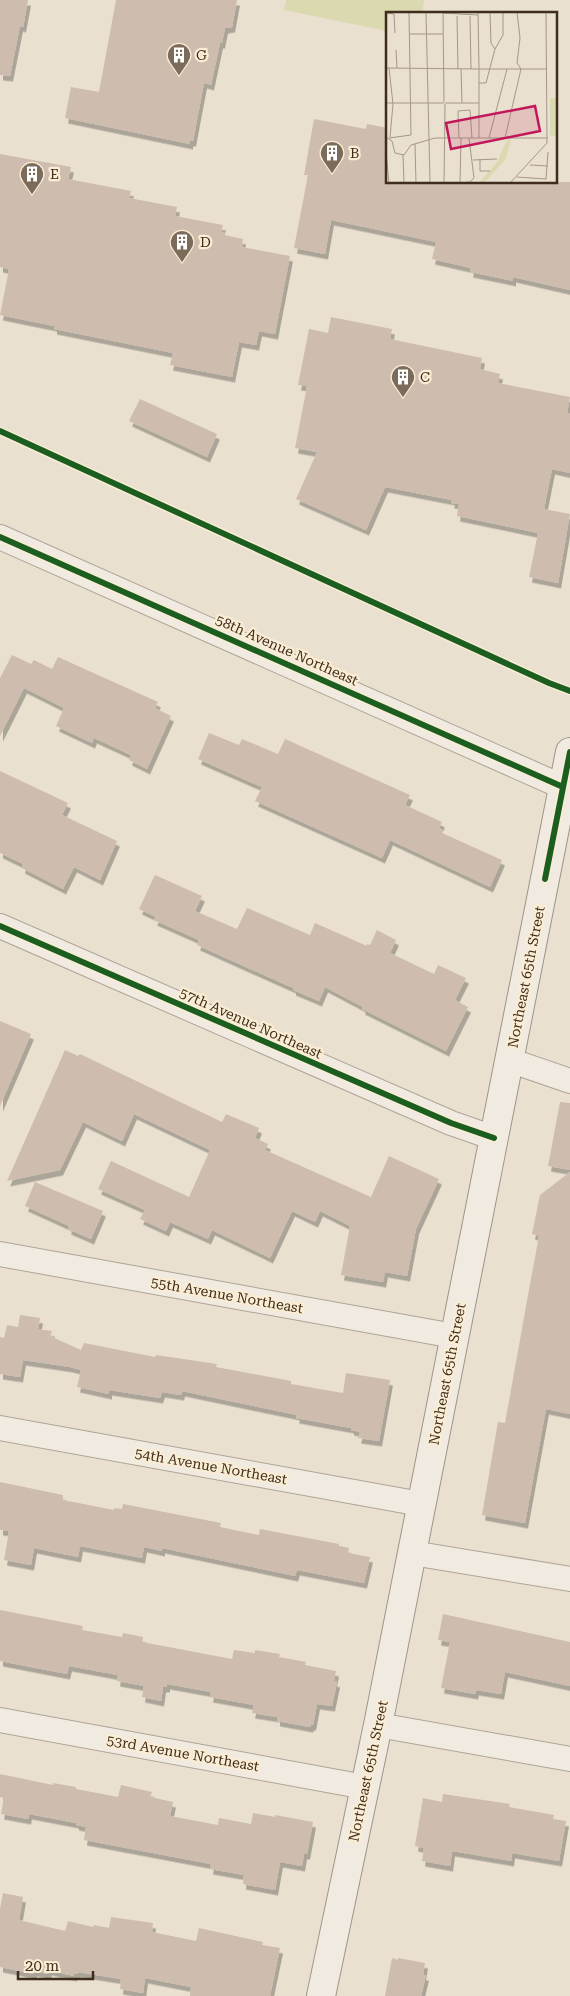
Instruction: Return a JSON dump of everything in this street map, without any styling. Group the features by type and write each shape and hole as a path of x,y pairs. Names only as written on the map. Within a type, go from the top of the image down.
{"main road":[{"name":"Northeast 65th Street","path":"321,1996 378,1725 509,1060 562,840 563,787 570,752"}],"street":[{"name":"58th Avenue Northeast","path":"0,536 563,787"},
{"name":"57th Avenue Northeast","path":"0,926 442,1119 494,1138"},
{"path":"509,1060 570,1081"},
{"name":"55th Avenue Northeast","path":"0,1254 454,1336"},
{"name":"54th Avenue Northeast","path":"0,1428 422,1504"},
{"path":"412,1553 570,1580"},
{"name":"53rd Avenue Northeast","path":"0,1720 365,1787"},
{"path":"378,1725 570,1759"}],"shaded area":[{"path":"286,0 424,0 422,12 386,12 386,31 284,10"}],"building":[{"path":"0,0 28,0 23,27 20,26 10,76 0,75"},
{"path":"116,0 237,0 232,27 225,28 222,43 220,43 211,85 204,83 193,141 190,141 190,144 65,118 71,87 99,92"},
{"path":"314,119 366,129 367,124 386,128 386,184 558,184 558,182 570,182 570,290 513,277 513,281 470,272 471,268 432,259 436,242 331,220 325,254 294,248 308,175 304,175"},
{"path":"0,154 71,167 68,179 131,191 129,198 177,207 175,216 223,225 221,232 225,233 225,235 243,239 242,247 290,256 275,334 259,331 256,345 239,342 232,377 170,365 173,353 54,329 54,326 0,315 9,269 0,267"},
{"path":"331,317 392,329 390,339 482,358 480,369 500,374 498,383 570,397 567,413 570,414 570,473 552,469 544,509 570,514 558,583 529,577 538,533 457,516 459,504 451,503 452,500 385,487 366,530 296,499 317,452 295,448 307,386 298,385 309,329 328,333"},
{"path":"140,399 217,434 207,457 129,421"},
{"path":"12,655 31,664 34,660 52,669 58,657 158,702 155,708 171,716 147,769 129,760 131,755 94,738 92,743 56,726 64,708 24,688 0,736 0,678"},
{"path":"209,733 239,745 242,739 278,754 285,739 410,795 405,805 442,822 439,828 443,830 442,833 502,860 490,887 390,840 382,858 255,801 262,787 198,759"},
{"path":"0,771 68,803 62,815 117,841 100,880 74,867 63,889 22,868 23,864 0,853"},
{"path":"155,875 202,896 195,911 237,929 247,908 310,935 315,923 367,946 367,944 370,945 377,930 396,940 390,953 434,974 438,965 466,978 455,1000 468,1007 446,1051 362,1009 363,1007 325,987 319,1001 197,945 199,940 154,920 156,917 139,909"},
{"path":"0,1021 31,1034 0,1106"},
{"path":"65,1050 78,1056 80,1054 222,1122 226,1114 259,1128 255,1138 268,1144 265,1150 371,1197 389,1156 439,1179 416,1229 407,1276 385,1272 383,1282 341,1275 350,1226 320,1211 315,1222 292,1211 270,1258 212,1230 208,1239 170,1222 166,1231 140,1219 145,1210 98,1189 111,1161 189,1197 210,1150 134,1114 122,1141 83,1122 60,1170 7,1181"},
{"path":"560,1102 570,1103 570,1170 548,1166"},
{"path":"570,1172 570,1414 546,1409 525,1523 482,1515 498,1422 505,1423 539,1236 532,1234 540,1195"},
{"path":"35,1182 103,1211 91,1239 68,1229 69,1226 25,1206"},
{"path":"20,1315 40,1318 38,1329 52,1331 50,1336 81,1350 84,1343 155,1357 156,1355 217,1364 216,1367 291,1381 291,1384 343,1393 346,1373 390,1380 379,1441 358,1438 360,1432 351,1430 351,1428 296,1418 297,1415 182,1391 181,1395 162,1392 160,1398 109,1390 109,1394 77,1387 81,1370 70,1367 23,1360 20,1377 0,1374 0,1337 4,1338 7,1325 18,1327"},
{"path":"0,1482 63,1495 63,1500 114,1510 114,1508 122,1509 123,1504 221,1523 220,1527 259,1535 260,1529 339,1544 339,1546 349,1548 348,1553 370,1557 364,1583 297,1570 295,1576 162,1548 162,1551 144,1547 142,1558 80,1546 78,1557 34,1548 31,1565 4,1560 9,1531 0,1530"},
{"path":"0,1610 83,1626 82,1630 122,1637 123,1633 143,1637 142,1642 232,1659 234,1650 255,1653 255,1650 280,1654 279,1657 306,1662 305,1665 336,1671 334,1681 337,1682 332,1706 317,1704 313,1725 310,1727 277,1721 277,1717 252,1713 254,1705 210,1697 211,1692 167,1684 167,1687 163,1687 161,1701 142,1697 144,1686 117,1681 118,1675 69,1666 67,1674 0,1661"},
{"path":"443,1614 570,1642 570,1686 505,1672 501,1694 476,1690 475,1694 441,1688 450,1642 438,1640"},
{"path":"0,1774 53,1785 53,1783 76,1787 76,1789 118,1797 121,1785 152,1792 150,1797 173,1802 170,1816 218,1825 219,1818 251,1824 253,1813 313,1822 307,1854 304,1854 302,1866 280,1862 275,1890 243,1884 244,1875 210,1869 211,1864 84,1840 86,1827 76,1825 76,1823 29,1814 28,1819 1,1814 4,1798 0,1797"},
{"path":"443,1794 510,1804 509,1807 554,1815 553,1819 566,1821 559,1861 512,1853 511,1861 452,1851 450,1866 422,1861 424,1848 415,1846 423,1798 442,1802"},
{"path":"3,1893 23,1897 19,1920 65,1931 68,1921 93,1927 94,1925 109,1928 111,1917 153,1923 152,1932 196,1941 199,1928 263,1942 262,1945 280,1948 270,1996 190,1996 191,1987 145,1978 143,1993 120,1989 121,1979 78,1972 77,1974 74,1973 74,1976 49,1970 48,1974 34,1971 34,1974 0,1967 0,1909"},
{"path":"392,1958 425,1963 423,1975 426,1975 421,1996 385,1996"}],"cycle path":[{"path":"0,431 570,691"},
{"path":"0,537 563,787"},
{"path":"545,879 570,752"},
{"path":"0,926 451,1123 494,1138"}],"place":[{"name":"G","path":"179,76"},
{"name":"B","path":"332,174"},
{"name":"E","path":"32,195"},
{"name":"D","path":"182,263"},
{"name":"C","path":"403,398"}]}
